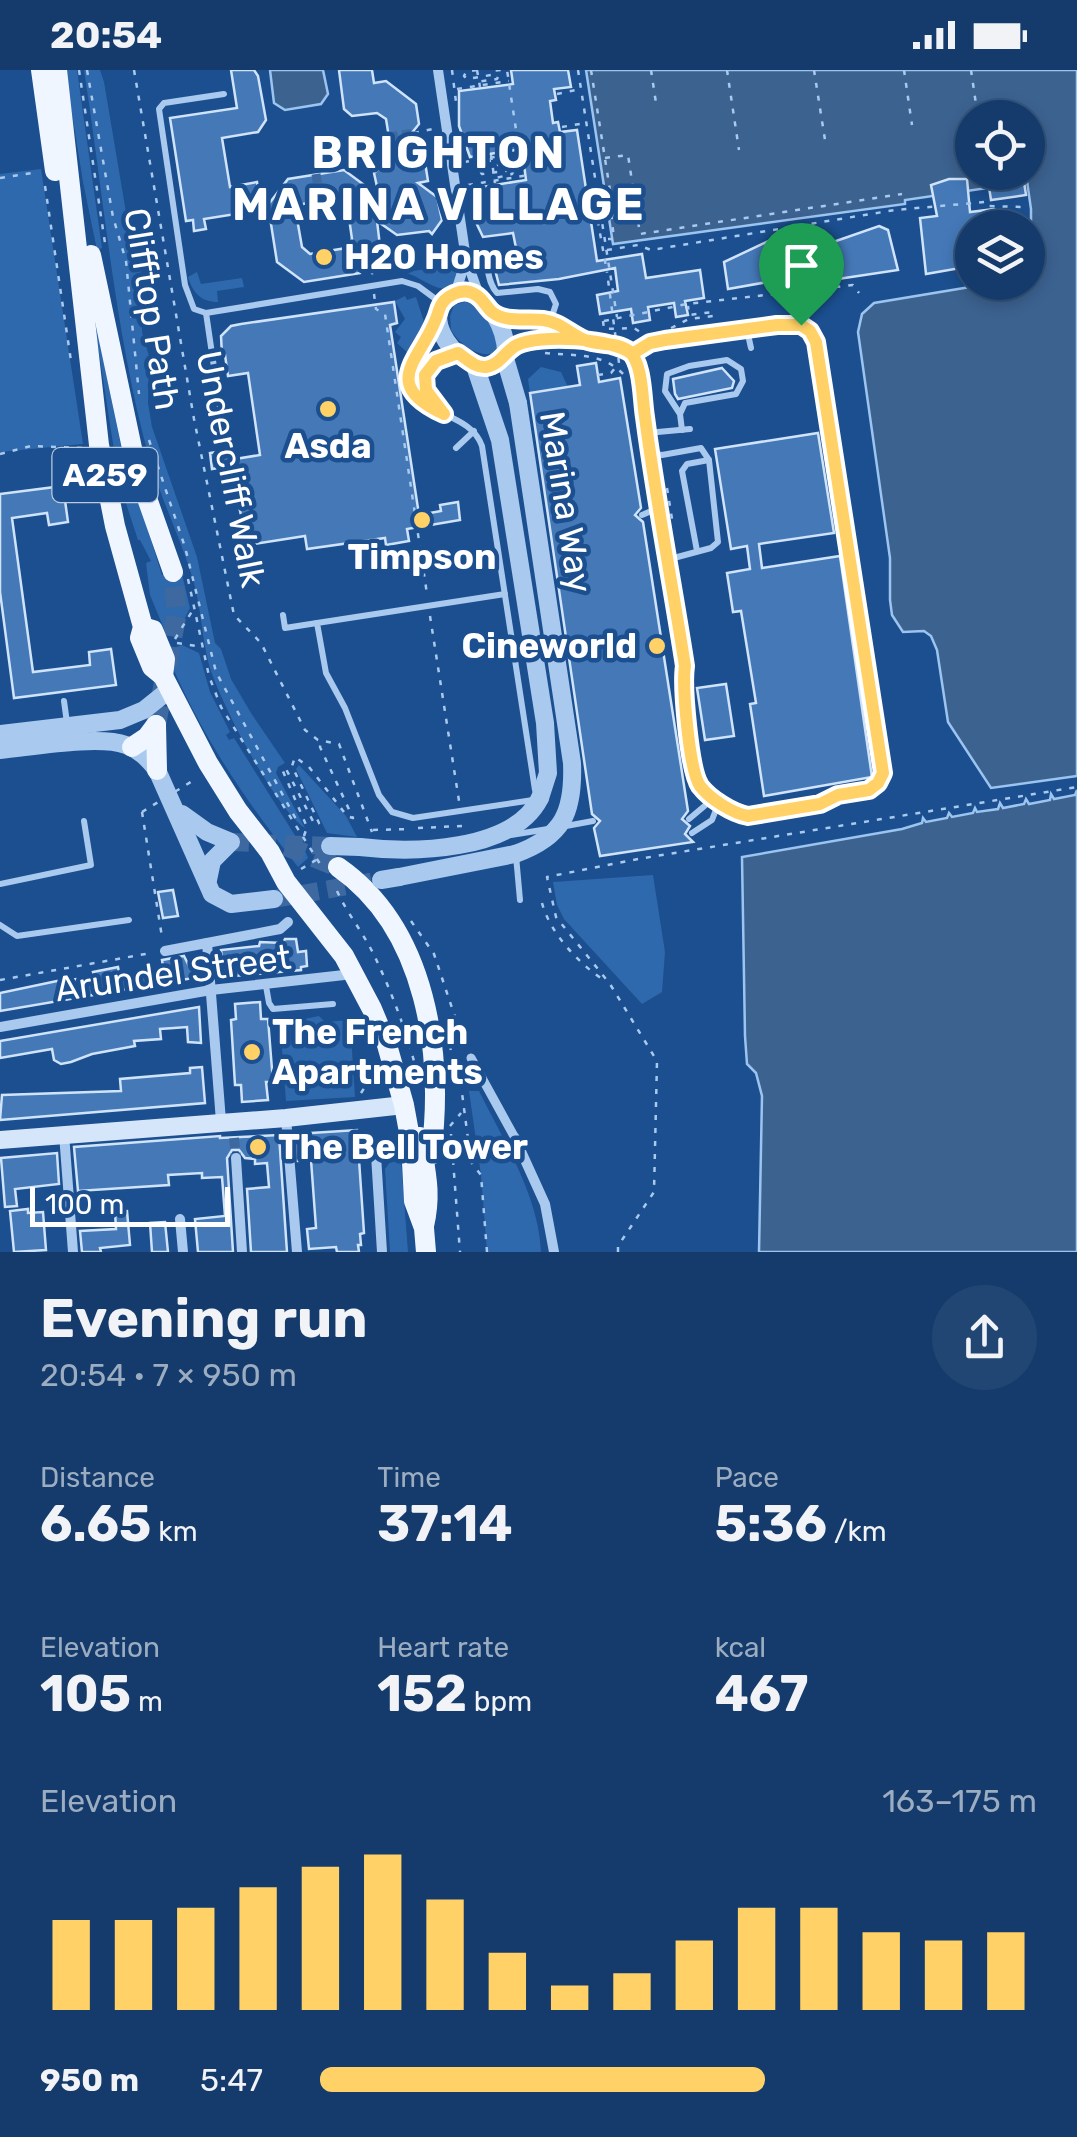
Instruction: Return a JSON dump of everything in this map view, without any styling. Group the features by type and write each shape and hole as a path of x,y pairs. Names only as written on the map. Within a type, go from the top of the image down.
{"main road":[{"name":"A259","path":"41,70 70,279 83,320"},
{"name":"A259","path":"57,70 107,527 137,633 153,630 165,659 166,683 208,763 270,852 286,882 354,974 387,1045 404,1105 414,1202 424,1228 426,1252"},
{"path":"65,131 132,447 178,570"},
{"path":"132,747 156,725 156,770"},
{"name":"A259","path":"270,852 296,873 328,912 382,998 406,1060 428,1169 430,1201 424,1228"},
{"path":"333,876 363,886 387,917 408,956 423,997 434,1056 432,1151 428,1169"},
{"path":"0,1140 229,1126 404,1105"}],"street":[{"path":"438,70 466,256 504,336 505,354"},
{"path":"466,256 445,305 443,337 475,366 492,366 505,354 537,340 620,346 632,354 657,508 670,559 685,666 682,683 696,778 701,787 736,813 748,816 820,804 838,795 869,790 883,773 816,342 810,331 796,324 666,335 632,354"},
{"path":"445,305 470,292 488,307 516,320 550,322 585,341"},
{"name":"Marina Way","path":"381,880 515,854 536,846 557,829 568,810 573,788 572,763 518,403 505,354"},
{"name":"Marina Way","path":"330,846 409,850 485,838 519,824 533,810 546,781 548,763 507,478 493,417 475,366"},
{"path":"0,734 68,729 134,715 166,683"},
{"path":"0,750 102,742 132,747 146,756 156,770 167,808 199,859 207,886 217,899 231,904 274,899"},
{"path":"167,808 231,842 212,862 207,886"},
{"path":"165,951 280,929 288,922"},
{"path":"208,943 229,1126"},
{"name":"Arundel Street","path":"0,1027 211,990 354,974"},
{"path":"469,1057 516,1138 545,1204 554,1252"},
{"path":"286,1118 297,1252"},
{"path":"64,1134 73,1252"},
{"path":"382,1252 376,1155 382,1147 410,1143"},
{"path":"236,1158 242,1252"},
{"path":"180,1220 183,1252"}],"lane":[{"path":"224,94 164,103 160,109 185,284 194,309 206,313 402,281 418,286 445,305 412,362 408,380 418,400 474,431 483,449 536,800 412,818 398,815 385,805 342,701 326,673 317,624"},
{"path":"466,256 481,253 497,293 538,289 550,292 556,302 550,322"},
{"path":"206,313 225,442"},
{"path":"747,330 751,348"},
{"path":"444,414 426,390 425,375 436,361 458,353"},
{"path":"647,433 686,430 665,391 664,380 671,371 727,360 741,369 743,381 736,394 685,403 680,414"},
{"path":"456,448 474,431"},
{"path":"650,453 701,448 708,460 719,536 716,546 670,559"},
{"path":"698,551 682,471 687,464 708,460"},
{"path":"642,516 657,508"},
{"path":"283,615 285,628 505,594"},
{"path":"64,701 68,729"},
{"path":"689,819 717,800"},
{"path":"692,834 712,820 717,800"},
{"path":"0,884 92,865 84,821"},
{"path":"485,838 593,821"},
{"path":"515,854 520,900"},
{"path":"0,925 17,936 130,920"},
{"path":"266,986 274,1009 333,1004"}],"path":[{"path":"79,70 106,256"},
{"name":"Clifftop Path","path":"88,70 113,218 126,261 140,403"},
{"name":"Undercliff Walk","path":"134,70 194,419 234,615 260,643 305,730 340,746 372,830"},
{"path":"452,70 456,108"},
{"path":"478,86 476,82 500,76 501,70 492,71 491,76 478,77 467,79 466,72 477,70 478,77 478,86"},
{"path":"507,70 509,81 520,154 523,176 466,186 463,161 520,154"},
{"path":"578,70 618,318"},
{"path":"590,70 615,222"},
{"path":"651,70 656,103"},
{"path":"727,70 739,150"},
{"path":"814,70 825,140"},
{"path":"904,70 912,125"},
{"path":"971,70 975,100"},
{"path":"456,89 509,81"},
{"path":"557,94 582,89"},
{"path":"562,126 586,123"},
{"path":"605,158 628,155 640,234 902,194"},
{"path":"490,156 494,182"},
{"path":"490,156 489,162 515,166"},
{"path":"494,182 492,178 515,166"},
{"path":"507,167 506,171 494,173 480,171 482,167 515,166"},
{"path":"0,178 35,173"},
{"path":"606,240 614,238 608,195 611,194"},
{"path":"598,199 594,200 619,362 611,372 598,375"},
{"path":"608,250 638,245 651,250 913,208 985,202 986,206 1023,207"},
{"path":"603,321 688,304 853,284 859,293"},
{"path":"374,296 376,308 385,314 463,826 418,828"},
{"path":"666,335 688,319 713,316 713,312 689,315 688,304"},
{"path":"537,340 544,352 582,355 612,363 629,384"},
{"name":"Clifftop Path","path":"147,435 185,547 216,672 297,817 297,826"},
{"path":"0,454 31,446 84,448"},
{"path":"178,570 195,606 202,647 220,707 333,876 347,914 372,952 408,1038 418,1075"},
{"path":"195,606 170,644 182,642 202,647"},
{"path":"304,837 307,827 282,770 286,769 314,824 320,823 292,766 293,758 309,767 349,818 353,818 320,747 322,741"},
{"path":"0,980 165,951 142,812 196,779"},
{"path":"618,1252 618,1246 654,1192 657,1061 610,984 556,917 547,876 1077,788"},
{"path":"151,791 167,808"},
{"path":"368,846 372,830 403,829"},
{"path":"542,903 551,926 590,971 610,984"},
{"path":"404,912 434,954 465,1042 469,1057 466,1081 448,1072"},
{"path":"358,1099 383,1058"},
{"path":"455,1076 462,1093 471,1162 481,1175 487,1252"},
{"path":"460,1252 450,1126 462,1111"}],"shaded area":[{"path":"65,70 77,70 102,248 97,250 83,182"},
{"path":"84,70 100,70 104,82 130,236 136,241 144,286 142,332 149,356 152,427 197,557 215,643 221,649 231,679 285,763 276,773 305,828 264,777 236,727 209,665 194,583 150,461 138,414 111,267"},
{"path":"270,70 323,70 328,94 321,104 285,110 274,103"},
{"path":"586,70 1077,70 1077,776 991,788 948,722 937,650 931,636 924,631 903,632 892,615 890,558 858,332 862,314 874,303 955,290 955,300 1045,300 1045,210 1031,210 1028,190 1045,190 1045,100 955,100 955,190 973,190 905,200 905,204 613,244"},
{"path":"41,169 83,444 0,452 0,174"},
{"path":"458,250 457,280 447,289 404,272 451,266 453,251"},
{"path":"197,272 201,284 242,278 244,287 217,291 218,302 207,300 195,292 188,277"},
{"path":"89,289 121,446 162,575 181,570 190,608 182,624 167,636 150,595 146,563 151,561 138,540 119,482"},
{"path":"405,296 407,300 416,297 426,328 408,353 397,343 401,337 395,332 405,319 395,301"},
{"path":"468,301 490,322 497,336 495,352 469,349 451,330 454,305"},
{"path":"541,367 561,372 568,387 530,393 528,379"},
{"path":"182,645 199,653 210,692 230,732 226,735 229,740 234,738 306,853 308,858 298,867 242,791 194,712 167,654"},
{"path":"299,765 346,816 357,837 327,833 296,769"},
{"path":"1077,790 1077,1252 759,1252 762,1096 756,1073 747,1064 742,857 902,829 922,823 923,818 926,822 947,818 949,813 952,817 973,813 975,808 977,812 998,809 1000,803 1003,808 1024,804 1026,799 1029,804 1050,800 1051,794 1054,799 1075,795"},
{"path":"653,875 665,952 662,992 642,1004 564,919 553,882"},
{"path":"319,1016 325,1022 350,1020 355,1097 286,1101 280,1024"},
{"path":"469,1091 479,1091 527,1189 541,1252 487,1252"},
{"path":"401,1161 408,1252 390,1252 385,1169 390,1162"}],"building":[{"path":"231,70 254,70 266,120 258,132 222,138 230,187 257,182 261,210 204,219 206,229 194,231 193,220 186,221 170,118 237,108"},
{"path":"339,70 372,70 374,83 386,81 416,104 419,124 411,134 422,143 428,181 418,183 437,197 442,220 432,234 429,231 397,235 377,221 380,246 360,273 304,282 277,262 268,205 288,179 344,170 379,196 374,173 392,156 386,119 377,113 352,116 344,109","holes":["337,198 347,204 352,239 346,248 310,254 302,247 296,213 303,204"]},
{"path":"511,70 568,70 571,87 554,89 556,100 550,101 553,123 558,122 560,132 577,130 597,261 642,254 646,278 700,270 704,298 685,301 688,315 676,317 674,303 648,307 650,320 633,323 631,309 600,314 597,295 618,291 615,268 499,285 493,262 518,258 513,233 483,237 472,214 476,188 526,180 522,149 470,157 459,126 459,91 513,84"},
{"path":"955,179 955,190 968,190 970,210 955,210 955,269 926,274 920,218 937,216 931,185"},
{"path":"989,190 1025,190 1026,195 991,200"},
{"path":"879,226 888,230 898,270 791,286 790,278 728,289 724,262 773,239 802,233 816,248"},
{"name":"Asda","path":"394,302 397,323 390,325 419,515 441,511 440,505 458,502 460,520 407,529 409,541 386,545 385,538 307,549 305,536 254,544 251,523 243,524 230,466 212,469 210,453 234,449 235,459 260,455 248,373 228,376 221,336 231,326 241,324"},
{"path":"596,363 599,382 620,378 641,508 635,515 643,522 688,811 682,819 690,826 685,834 693,842 600,856 594,828 600,821 592,814 530,393 580,385 577,366"},
{"path":"722,368 734,381 732,388 678,399 673,379"},
{"path":"818,433 834,533 759,544 762,568 840,556 872,777 764,796 750,704 756,703 741,611 733,612 727,573 750,569 747,546 731,549 715,449"},
{"path":"63,486 68,522 49,525 47,513 12,518 33,672 90,665 89,652 111,649 116,685 14,698 0,592 0,494"},
{"path":"726,684 734,736 705,740 697,688"},
{"path":"173,890 178,916 163,918 158,892"},
{"path":"285,939 296,939 298,952 306,951 307,966 301,970 224,977 221,950 259,946 260,942 283,943"},
{"path":"184,956 190,968 197,967 199,977 0,1011 0,993 88,978 94,976 93,972 118,967 120,978 124,979 164,972 162,960"},
{"name":"The French Apartments","path":"260,1002 261,1019 268,1019 273,1082 266,1082 268,1100 242,1102 241,1085 235,1085 231,1020 236,1019 235,1004"},
{"path":"199,1007 201,1043 188,1042 187,1027 160,1029 161,1039 134,1041 135,1046 61,1064 54,1060 52,1049 0,1058 0,1041"},
{"path":"202,1067 205,1103 0,1120 2,1095 121,1091 120,1079 190,1073 190,1068"},
{"path":"357,1130 364,1233 360,1234 359,1252 337,1252 336,1247 309,1249 307,1229 316,1228 311,1160 298,1161 296,1134"},
{"path":"279,1135 287,1252 251,1252 247,1189 269,1187 267,1163 255,1164 255,1159 245,1158 239,1150 232,1150 227,1158 233,1252 198,1252 195,1219 225,1216 222,1177 202,1178 202,1173 168,1175 169,1185 78,1191 74,1147"},
{"path":"57,1153 59,1184 15,1189 17,1206 5,1207 1,1158"},
{"path":"28,1209 28,1213 43,1212 46,1250 14,1252 10,1211"},
{"path":"127,1211 130,1245 82,1252 80,1231 116,1229 115,1212"},
{"path":"165,1222 168,1252 152,1252 150,1223"}],"tunnel":[{"path":"389,137 414,133"},
{"path":"316,174 320,201"},
{"path":"349,245 369,260"},
{"path":"156,725 177,612 173,572"},
{"path":"231,842 330,846"},
{"path":"286,846 338,867"},
{"path":"274,899 381,880"},
{"path":"234,1138 236,1158"}],"place":[{"name":"H20 Homes","path":"324,257"},
{"name":"Asda","path":"328,409"},
{"name":"Timpson","path":"422,520"},
{"name":"Cineworld","path":"657,646"},
{"name":"The French Apartments","path":"252,1052"},
{"name":"The Bell Tower","path":"258,1147"}],"district":[{"name":"BRIGHTON MARINA VILLAGE","path":"439,178"}],"route":[{"path":"801,325 665,340 650,343 632,354 620,346 537,340 516,346 496,364 484,367 475,366 458,353 436,361 425,375 426,390 444,414 418,400 409,388 408,376 442,304 452,295 466,292 479,297 493,314 550,322 585,341 620,346 627,350 632,354 642,392 659,522 670,559 696,778 705,791 736,813 748,816 820,804 838,795 869,790 883,773 816,342 801,325"}]}
